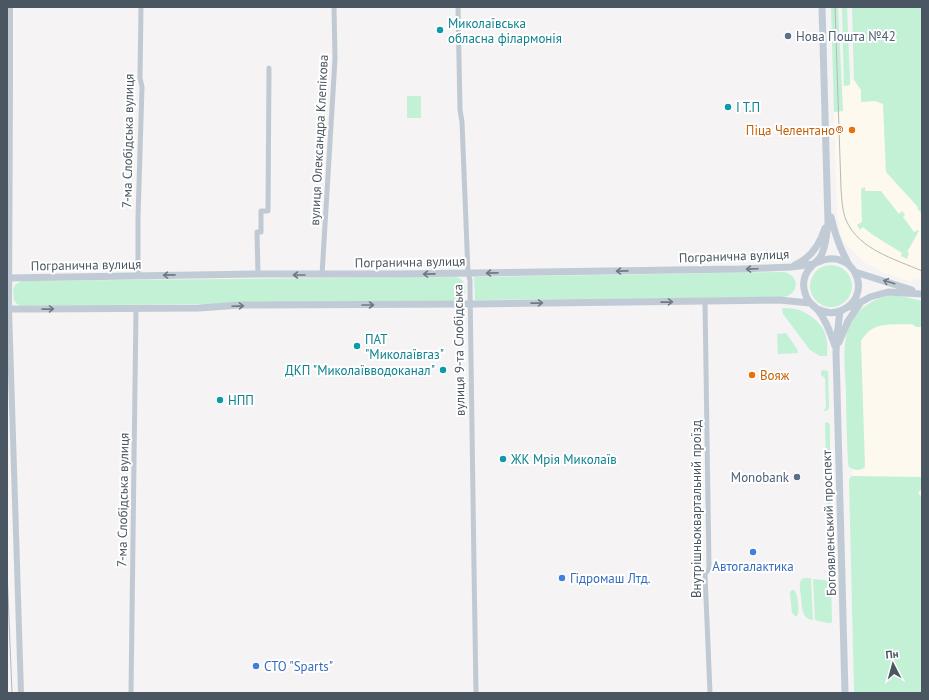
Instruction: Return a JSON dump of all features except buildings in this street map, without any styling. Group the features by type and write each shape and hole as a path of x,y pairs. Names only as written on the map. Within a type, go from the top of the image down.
{"main road":[{"path":"810,303 804,290 804,281 807,272 821,256 826,242 828,214 822,7"},
{"path":"828,205 836,236 849,265 855,272 858,281 858,291 855,299 849,307"},
{"path":"791,267 808,258 820,242 828,214"},
{"path":"816,263 831,258 841,260 849,265"},
{"name":"Погранична вулиця","path":"8,278 741,269 791,267 816,263"},
{"path":"855,272 922,293"},
{"path":"817,309 831,313 840,312 879,294 888,292 922,293"},
{"path":"8,309 199,308 241,305 779,300 810,303"},
{"path":"836,352 848,320 861,302"},
{"name":"Богоявленський проспект","path":"810,303 817,309 829,330 836,352"},
{"name":"Богоявленський проспект","path":"840,312 836,352 845,646 845,693"}],"street":[{"path":"10,7 8,309 21,693"},
{"name":"7-ма Слобідська вулиця","path":"138,276 138,217 142,87 140,78 141,7"},
{"name":"вулиця Олександра Клепікова","path":"322,275 334,59 334,7"},
{"name":"вулиця 9-та Слобідська","path":"458,7 460,110 462,122 468,273 470,280 476,693"},
{"path":"258,274 257,232 261,232 261,211 268,211 269,68"},
{"name":"Внутрішньоквартальний проїзд","path":"705,301 709,568 705,574 710,693"},
{"name":"7-ма Слобідська вулиця","path":"132,693 136,308"}],"shaded area":[{"path":"850,79 854,80 861,90 861,102 875,101 883,104 886,172 918,207 917,208 922,214 922,281 914,278 912,282 882,272 864,262 846,245 840,233 837,214 834,112 843,111 842,86 850,85"},
{"path":"922,301 922,693 854,693 849,481 850,477 853,476 853,470 848,464 845,337 858,312 867,304"}],"green space":[{"path":"831,7 838,7 843,111 834,112"},
{"path":"842,7 847,7 850,79 850,85 844,86"},
{"path":"852,7 922,7 922,214 917,208 918,207 886,172 883,104 875,101 861,102 861,90 854,80"},
{"path":"407,96 421,96 421,118 407,118"},
{"path":"865,187 865,191 881,191 899,214 902,211 905,215 903,217 914,232 919,231 907,252 909,253 907,259 901,256 902,253 863,227 860,230 857,225 862,222 861,189"},
{"path":"827,265 835,265 843,268 849,274 852,286 849,298 843,304 835,307 827,307 819,304 813,298 810,290 810,282 813,274 819,268"},
{"path":"783,272 793,276 796,284 793,293 783,297 475,300 474,277"},
{"path":"457,277 462,280 465,285 465,293 461,299 456,301 21,306 14,300 13,289 16,284 22,281"},
{"path":"890,295 922,301 922,327 916,327 912,324 883,325 871,330 861,341 865,467 855,470 849,467 848,464 845,365 846,338 851,322 858,312 873,301"},
{"path":"782,308 791,308 805,312 822,327 827,339 827,356 820,356 810,350 783,314"},
{"path":"786,333 797,349 798,353 778,354 777,334"},
{"path":"821,371 828,371 829,407 828,410 823,411 826,408 825,378 821,375"},
{"path":"827,422 830,426 829,470 826,467 825,423"},
{"path":"850,477 922,477 922,489 918,493 922,497 922,693 854,693 849,481"},
{"path":"829,488 833,566 832,571 830,572 828,571 827,567 826,550 829,548 827,490"},
{"path":"804,578 811,578 813,620 804,615 802,608 800,586 801,580"},
{"path":"813,579 828,581 831,586 831,623 815,620"},
{"path":"794,590 797,599 797,616 792,613 790,592"}],"tram line":[{"path":"835,7 841,189 842,205 846,220 852,230 869,246 890,258 922,271"},
{"path":"7,570 12,693"}],"place":[{"name":"Миколаївська обласна філармонія","path":"440,30"},
{"name":"Нова Пошта №42","path":"788,36"},
{"name":"І Т.П","path":"728,107"},
{"name":"Піца Челентано®","path":"852,130"},
{"name":"ПАТ \"Миколаївгаз\"","path":"357,346"},
{"name":"ДКП \"Миколаївводоканал\"","path":"443,370"},
{"name":"Вояж","path":"752,375"},
{"name":"НПП","path":"220,400"},
{"name":"ЖК Мрія Миколаїв","path":"503,459"},
{"name":"Monobank","path":"797,477"},
{"name":"Автогалактика","path":"753,552"},
{"name":"Гідромаш Лтд.","path":"562,578"},
{"name":"СТО \"Sparts\"","path":"256,666"}]}
